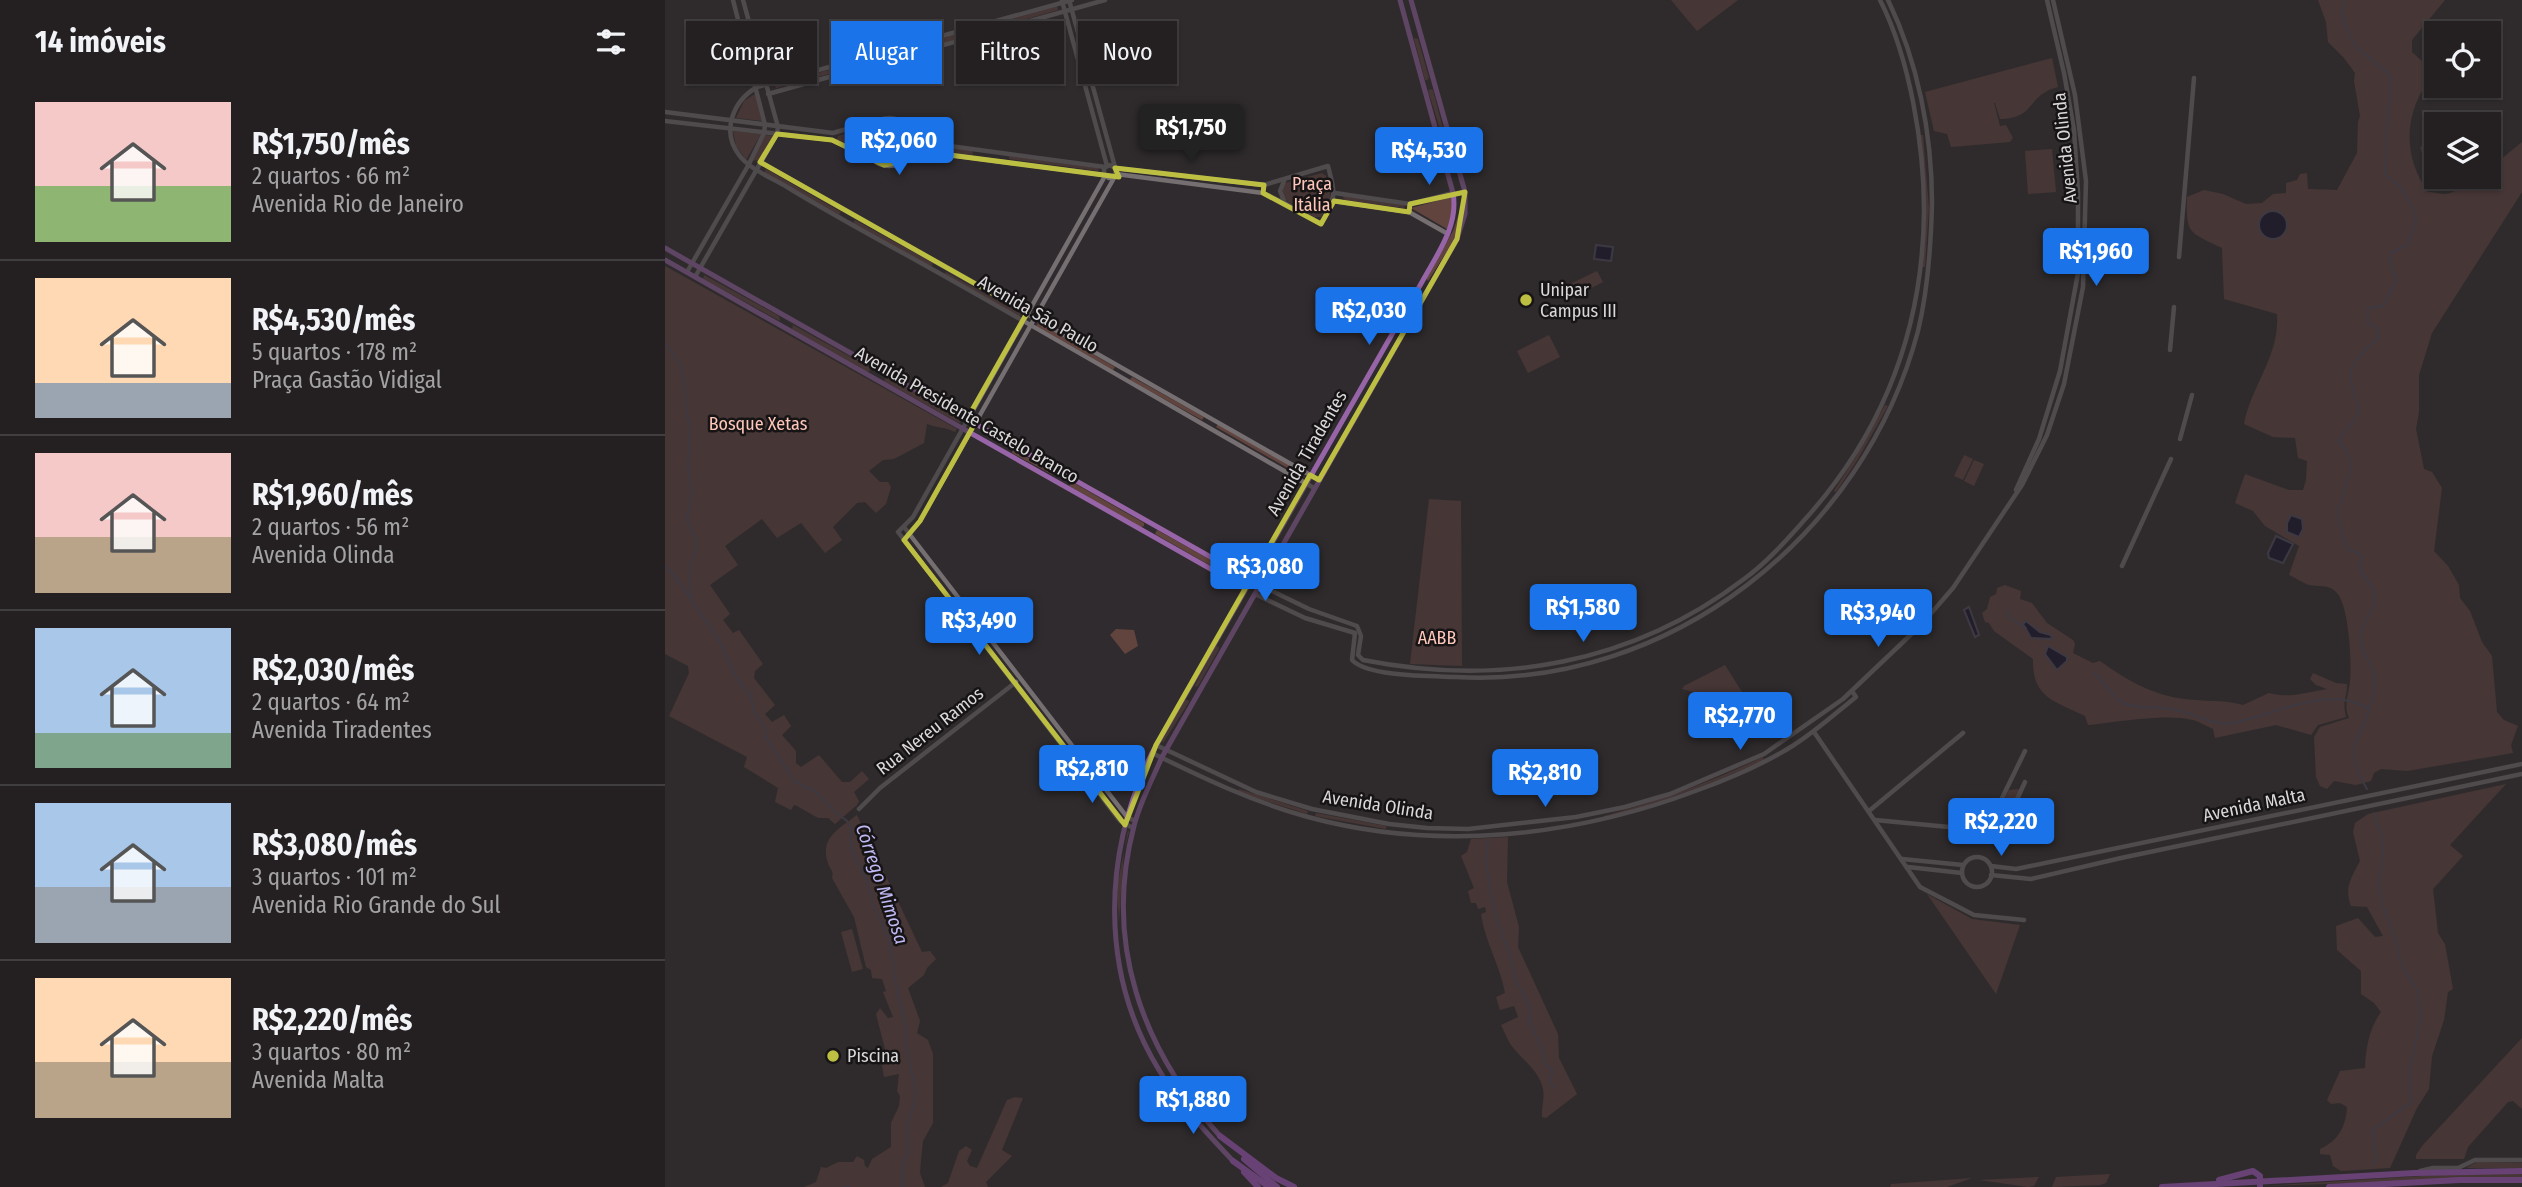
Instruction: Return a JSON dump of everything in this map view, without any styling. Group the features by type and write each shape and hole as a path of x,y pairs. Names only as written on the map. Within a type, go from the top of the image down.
{"highway":[{"path":"1220,1136 1277,1187"},
{"path":"1220,1136 1269,1173 1294,1187"},
{"path":"1233,1160 1258,1187"},
{"path":"1233,1160 1269,1187"},
{"path":"2160,1187 2227,1179 2253,1171 2258,1174 2259,1185 2415,1173 2522,1171"},
{"path":"2329,1187 2459,1180 2522,1180"}],"main road":[{"path":"1400,0 1453,194 1465,192 1411,0"},
{"path":"1445,164 1456,162"},
{"name":"Avenida Tiradentes","path":"1220,1136 1193,1112 1167,1066 1134,988 1123,926 1123,895 1133,828 1162,757 1461,231 1465,214 1465,192"},
{"name":"Avenida Tiradentes","path":"1233,1160 1155,1063 1136,1020 1121,968 1114,926 1114,890 1125,825 1152,752 1448,234 1455,214 1453,194"},
{"name":"Avenida Presidente Castelo Branco","path":"665,248 1260,585"},
{"name":"Avenida Presidente Castelo Branco","path":"665,260 1255,594"},
{"path":"1006,454 1012,444"},
{"path":"1235,583 1241,581 1241,575"},
{"path":"1114,926 1123,926"},
{"path":"1121,968 1129,966"},
{"path":"1136,1020 1144,1017"}],"street":[{"path":"733,0 739,21"},
{"path":"743,0 749,21"},
{"path":"749,164 735,148 730,128 740,101 757,87 1070,0 1068,10 1106,167 1104,176 913,517 898,532 1015,683 1032,699 1127,817 1136,821"},
{"path":"757,87 768,94 1105,0"},
{"path":"1260,585 1309,609 1357,626 1361,636 1359,658 1409,668 1479,672 1517,670 1585,657 1624,645 1680,621 1746,578 1792,534 1841,475 1884,401 1900,365 1911,327 1923,235 1922,167 1902,60 1879,0"},
{"path":"1255,594 1305,618 1355,633 1353,662 1394,673 1480,678 1506,677 1587,664 1664,637 1702,617 1752,584 1836,498 1849,479 1875,439 1892,404 1918,329 1931,243 1930,162 1925,122 1911,57 1904,34 1888,0"},
{"name":"Avenida Olinda","path":"1156,745 1256,792 1312,809 1374,822 1468,829 1601,813 1652,800 1691,786 1764,754 1809,725 1852,691 1921,625 1953,588 2022,485 2067,373 2078,273 2078,204 2074,130 2047,0"},
{"name":"Avenida Olinda","path":"2053,0 2077,105 2085,172 2085,273 2072,333"},
{"path":"904,540 921,521 1115,172 1068,10 1062,1"},
{"path":"2179,257 2194,78"},
{"path":"687,272 764,133 765,125 756,84"},
{"path":"695,278 777,134 778,127 766,85"},
{"path":"665,112 833,133 891,118 899,120 909,129 913,141 905,159 895,165 884,165 832,140 665,121"},
{"path":"874,161 867,153 865,139 870,126 879,120"},
{"path":"832,140 833,133"},
{"path":"911,150 1109,178 1115,172 1264,185 1328,166 1335,193 1334,201 1321,224 1263,193 1115,172 1106,167 913,141"},
{"path":"749,164 760,162"},
{"name":"Avenida São Paulo","path":"760,162 1319,480"},
{"name":"Avenida São Paulo","path":"749,164 1314,488"},
{"path":"1285,180 1280,191 1285,203"},
{"path":"1263,193 1264,185"},
{"path":"1335,193 1410,204 1453,194"},
{"path":"1334,201 1409,212 1448,234"},
{"path":"2078,204 2086,203"},
{"path":"1409,212 1410,204"},
{"path":"2170,350 2174,307"},
{"path":"1911,327 1918,329"},
{"path":"2180,439 2192,395"},
{"path":"1884,401 1892,404"},
{"path":"949,452 956,456"},
{"path":"2122,566 2171,459"},
{"path":"904,527 1020,678 1032,699 1125,825 1133,828"},
{"name":"Rua Nereu Ramos","path":"859,809 880,788 1020,678"},
{"name":"Avenida Olinda","path":"1152,752 1233,791 1310,817 1372,830 1424,836 1526,833 1628,814 1735,776 1814,732 1856,697 1852,691"},
{"path":"1814,732 1920,887 1974,915 2024,920"},
{"path":"1869,811 1963,733"},
{"path":"1986,831 2025,751"},
{"name":"Avenida Malta","path":"1991,866 2016,869 2522,764"},
{"name":"Avenida Malta","path":"1991,875 2031,878 2522,774"},
{"path":"1875,820 2002,832 2025,782"},
{"path":"1979,857 1991,866 1991,875 1986,883 1977,887 1966,882 1962,873 1963,865 1970,858 1979,857"},
{"path":"1901,859 1963,865"},
{"path":"1907,867 1962,873"},
{"path":"2415,1173 2428,1169 2458,1168 2471,1161 2522,1160"}],"highlighted area":[{"path":"777,134 832,140 884,165 902,162 911,150 1119,177 1115,168 1264,185 1263,193 1321,224 1334,201 1409,212 1410,204 1465,192 1457,239 1319,480 1310,475 1156,745 1125,825 904,540 920,521 975,423 967,419 1027,313 760,162"}],"green space":[{"path":"1671,0 1738,0 1697,31"},
{"path":"2318,0 2445,0 2428,21 2424,21 2424,25 2412,40 2412,52 2424,63 2424,89 2412,116 2410,147 2419,177 2428,192 2445,194 2458,189 2501,189 2501,159 2522,142 2522,192 2432,333 2419,375 2416,429 2424,469 2432,472 2442,488 2434,551 2448,566 2459,585 2460,598 2470,611 2482,642 2492,656 2497,712 2504,720 2518,726 2511,745 2513,753 2407,771 2381,769 2374,773 2371,781 2356,785 2334,781 2327,789 2320,786 2316,777 2314,737 2320,727 2349,718 2346,704 2350,681 2350,647 2344,607 2340,597 2332,589 2309,585 2289,575 2299,546 2265,526 2253,511 2235,503 2245,474 2289,490 2303,490 2306,480 2307,461 2298,458 2295,438 2273,437 2244,424 2274,344 2277,314 2224,299 2222,248 2196,235 2187,219 2187,197 2204,190 2223,194 2246,204 2262,203 2273,194 2286,193 2286,183 2297,180 2300,174 2307,173 2308,189 2337,190 2357,153 2360,116 2355,73 2328,42 2326,22"},
{"path":"1057,6 1058,10 1020,21 1006,21"},
{"path":"956,34 956,40 942,43 942,38"},
{"path":"1415,38 1418,39 1429,78 1427,80 1425,80"},
{"path":"2052,58 2058,87 2041,95 2026,111 2012,118 2000,119 1994,103 2000,126 2006,125 2013,138 2010,142 1951,147 1947,134 1934,131 1925,92"},
{"path":"831,69 831,73 817,77 817,73"},
{"path":"779,84 791,84 776,88 775,85"},
{"path":"1433,90 1443,129 1441,132 1428,91"},
{"path":"755,94 762,121 736,118 744,101"},
{"path":"889,120 905,126 911,142 905,158 889,164 873,158 867,142 873,126"},
{"path":"861,129 863,131 859,150 837,140 838,136"},
{"path":"733,131 761,134 746,160 736,146"},
{"path":"765,135 774,136 759,160 749,161"},
{"path":"1920,135 1923,135 1929,208 1925,267 1922,267 1926,202"},
{"path":"922,145 973,152 972,155 921,149"},
{"path":"2052,149 2056,192 2028,194 2025,151"},
{"path":"1009,156 1098,168 1099,171 1009,159"},
{"path":"766,169 841,212 839,215 764,173"},
{"name":"Praça Itália","path":"1322,173 1326,176 1331,198 1321,217 1314,217 1284,199 1282,187 1285,183"},
{"path":"1343,196 1403,205 1405,207 1344,200"},
{"path":"1451,197 1454,210 1447,229 1411,208"},
{"path":"1460,210 1464,211 1460,226 1428,281 1426,278 1453,231"},
{"path":"855,220 933,263 931,267 853,223"},
{"name":"Bosque Xetas","path":"665,266 957,429 955,432 927,424 924,443 894,459 883,460 869,471 880,482 888,482 891,487 886,504 876,513 865,502 857,503 833,527 842,540 825,553 801,523 777,538 762,519 725,546 738,565 710,585 730,614 723,620 733,633 739,630 763,664 755,671 754,678 775,705 765,714 772,722 784,715 791,726 782,735 796,751 796,763 801,767 819,755 842,782 850,782 862,771 869,779 854,792 859,801 857,805 835,824 828,818 818,818 797,806 794,805 791,810 775,802 778,788 744,767 747,757 669,716 689,673 688,666 665,654"},
{"path":"1597,271 1603,282 1572,298 1566,286"},
{"path":"946,272 1021,314 1019,317 944,275"},
{"path":"704,275 779,316 780,321 703,279"},
{"path":"1038,323 1115,367 1113,370 1036,326"},
{"path":"793,325 869,367 870,371 867,372 792,329"},
{"path":"1549,335 1560,357 1528,373 1517,351"},
{"path":"887,377 962,419 961,422 884,381"},
{"path":"1132,377 1204,417 1202,420 1130,380"},
{"path":"1885,405 1888,406 1858,459 1836,492 1834,491 1855,458"},
{"path":"1218,424 1305,474 1303,477 1216,427"},
{"path":"1013,449 1053,472 1053,475 1012,453"},
{"path":"1964,455 1973,459 1963,480 1954,476"},
{"path":"1974,460 1984,464 1974,486 1964,481"},
{"path":"1072,482 1144,523 1144,526 1141,527 1069,486"},
{"name":"AABB","path":"1429,499 1461,501 1462,666 1410,664"},
{"path":"1157,530 1241,579 1227,575 1155,534"},
{"path":"2005,585 2021,591 2020,599 2032,603 2047,623 2073,640 2073,653 2093,663 2100,661 2150,690 2184,699 2243,705 2269,693 2291,695 2327,689 2316,685 2310,679 2313,673 2336,683 2347,684 2346,717 2318,725 2311,735 2276,725 2215,738 2213,729 2182,718 2088,725 2085,716 2055,702 2041,690 2036,682 2033,659 1985,622 1982,613 1987,609 1990,597 1996,594 1997,588"},
{"path":"1116,629 1134,630 1138,646 1125,654 1110,635"},
{"path":"1216,646 1219,649 1198,686 1194,687"},
{"path":"1725,665 1747,700 1745,705 1682,689 1684,686"},
{"path":"1185,700 1189,702 1163,743 1162,741"},
{"path":"1763,757 1764,760 1686,792 1605,818 1604,816 1685,790"},
{"path":"2506,784 2450,845 2463,856 2433,889 2438,933 2445,944 2453,989 2448,992 2444,1020 2432,1056 2429,1089 2417,1108 2390,1168 2341,1171 2333,1166 2330,1155 2320,1154 2320,1149 2332,1142 2340,1132 2347,1107 2340,1103 2331,1104 2327,1100 2340,1071 2365,1068 2369,1038 2381,1012 2361,994 2361,971 2337,950 2336,926 2358,918 2375,937 2383,936 2367,907 2351,906 2349,900 2349,883 2360,861 2353,832 2355,823 2368,814"},
{"path":"1239,789 1308,811 1307,814 1238,792"},
{"path":"2020,789 2001,830 1990,829 2009,790"},
{"path":"1316,813 1386,826 1386,829 1315,816"},
{"path":"857,815 922,952 930,951 936,959 924,975 908,988 920,1021 917,1033 928,1040 933,1054 933,1123 923,1141 920,1173 925,1187 804,1187 816,1182 821,1167 826,1168 838,1162 853,1162 857,1156 864,1160 868,1168 872,1159 891,1147 891,1123 899,1106 899,1074 884,1077 882,1065 885,1049 876,1014 880,1008 888,1018 893,1017 883,992 886,991 882,979 872,978 871,970 866,967 854,917 832,878 826,854 826,847 833,834"},
{"path":"1508,837 1507,882 1519,927 1518,947 1558,1034 1559,1058 1577,1094 1546,1118 1542,1117 1541,1082 1511,1045 1501,1025 1518,1017 1514,1006 1500,1010 1496,997 1505,993 1483,924 1481,914 1486,912 1485,907 1478,909 1476,903 1471,903 1468,891 1474,888 1461,856 1467,852 1471,839"},
{"path":"1124,852 1119,922 1117,888"},
{"path":"1927,894 1972,919 2020,925 1996,994"},
{"path":"852,929 863,969 852,972 841,932"},
{"path":"2522,1038 2522,1109 2513,1101 2508,1102 2468,1147 2464,1159 2416,1159 2422,1146"},
{"path":"1023,1098 1002,1150 1012,1156 986,1182 988,1187 941,1187 948,1183 959,1151 966,1146 972,1150 967,1161 970,1166 977,1168 1007,1100"},
{"path":"2477,1162 2522,1163 2522,1168 2466,1168"},
{"path":"2522,1173 2522,1178 2264,1186 2437,1175"},
{"path":"2110,1174 2106,1183 2100,1185 2052,1187 2056,1177"},
{"path":"2039,1177 2034,1186 2028,1187 1979,1180"},
{"path":"1972,1178 1947,1187 1890,1187 1891,1184"}],"shaded area":[{"path":"2273,211 2283,215 2287,225 2283,235 2273,239 2263,235 2259,225 2263,215"},
{"path":"1596,245 1613,247 1611,261 1594,259"},
{"path":"2291,515 2302,519 2303,529 2299,537 2287,532"},
{"path":"2276,536 2293,544 2283,563 2269,558 2268,553"},
{"path":"1969,607 1979,635 1975,637 1964,610"},
{"path":"2026,621 2040,632 2051,635 2052,639 2031,638 2023,624"},
{"path":"2048,646 2067,657 2067,661 2057,670 2045,654"}],"waterway":[{"path":"2344,0 2342,18 2355,46 2390,75 2385,174 2402,189 2416,215 2415,226 2407,245 2391,253 2391,266 2397,280 2383,306 2368,308 2368,323 2376,328 2379,337 2360,355 2351,370 2352,387 2360,412 2338,441 2346,450 2352,465 2338,510 2341,534 2349,550 2359,553 2363,559 2360,570 2375,594 2371,612 2361,633 2363,651 2373,672 2375,684 2370,709 2354,749 2358,773 2367,789"},
{"path":"665,343 681,365 690,428 688,465 692,494 687,519 697,545 690,570 691,596"},
{"name":"Córrego Mimosa","path":"665,566 719,640 737,679 750,694 754,711 766,731 766,738 795,782 815,791 851,827 851,849 867,881 874,906 889,940 915,1086 916,1097 908,1124 908,1153 903,1162 903,1187"},
{"path":"2006,610 2013,620 2026,628"},
{"path":"2094,673 2123,703 2166,708 2221,723 2235,723 2298,704 2327,699 2355,703 2369,709"},
{"path":"2373,1164 2376,1157 2372,1130 2412,1102 2412,1056 2420,1025 2417,990 2401,963 2395,937 2382,904 2379,881 2383,850 2374,813"},
{"path":"1488,840 1486,862 1494,910 1513,965 1515,979 1531,1009 1528,1018 1544,1054 1545,1063 1553,1072 1549,1079 1554,1088"},
{"path":"844,1187 850,1187"}],"place":[{"name":"Unipar Campus III","path":"1526,300"},
{"name":"Piscina","path":"833,1056"}]}
